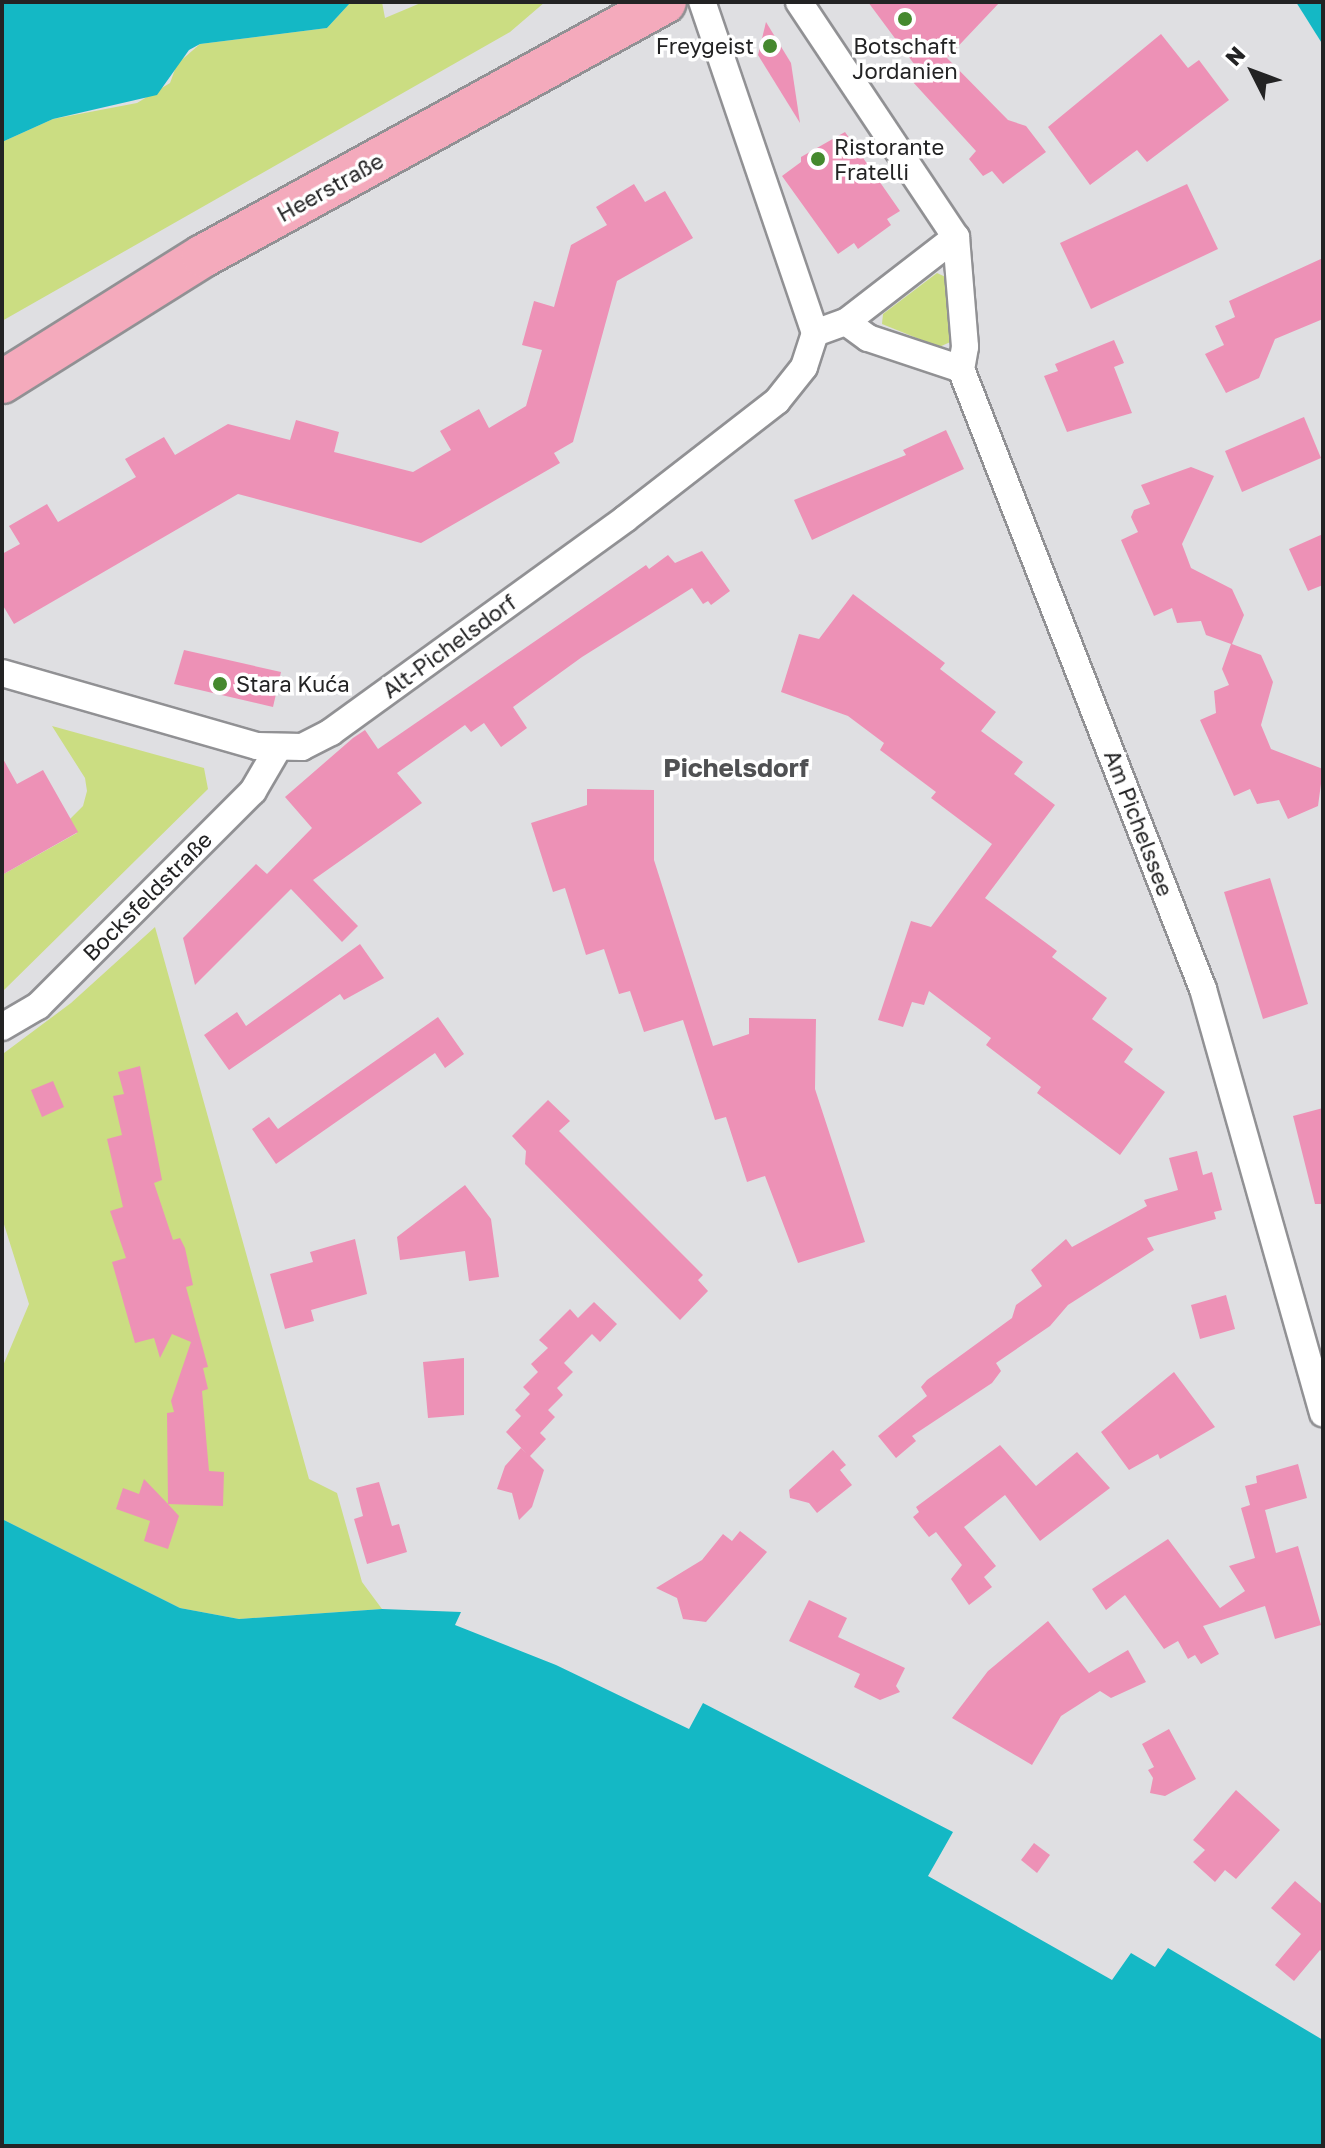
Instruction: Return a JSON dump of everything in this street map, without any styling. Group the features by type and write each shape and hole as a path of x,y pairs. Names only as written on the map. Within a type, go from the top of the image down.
{"main road":[{"name":"Heerstraße","path":"2,382 203,256 665,2"}],"street":[{"path":"702,2 815,333 846,322 956,237 799,2"},
{"name":"Am Pichelssee","path":"956,237 965,347 961,369 1203,989 1323,1413"},
{"path":"846,322 868,338 961,369"},
{"name":"Alt-Pichelsdorf","path":"277,750 302,747 331,732 753,419 798,377 815,333"},
{"path":"2,673 277,750"},
{"name":"Bocksfeldstraße","path":"2,1027 38,1006 253,791 277,750"}],"green space":[{"path":"351,2 382,2 385,18 423,2 545,2 510,32 2,321 2,142 53,119 137,103 170,83 177,64 200,44 327,28"},
{"path":"937,273 952,280 955,340 939,347 882,324 883,314"},
{"path":"52,726 204,768 208,789 2,992 2,875 77,833 70,819 83,806 87,791 85,778"},
{"path":"155,927 309,1479 337,1493 362,1582 382,1609 239,1619 180,1608 2,1519 2,1368 29,1304 2,1218 4,1053 71,1003"}],"water":[{"path":"2,2 351,2 327,28 200,44 189,50 157,95 53,119 2,142"},
{"path":"1296,2 1323,2 1323,45"},
{"path":"2,1519 180,1608 239,1619 382,1609 461,1612 455,1625 556,1665 689,1729 703,1703 953,1832 928,1876 1112,1980 1131,1953 1155,1967 1168,1948 1323,2040 1323,2146 2,2146"}],"building":[{"path":"868,2 1000,2 947,58 1008,120 1026,126 1046,152 1003,184 992,171 983,176 969,159 976,151 912,81 920,72"},
{"path":"766,22 791,63 800,123 758,55"},
{"path":"1161,34 1188,68 1199,60 1229,100 1147,162 1137,150 1090,185 1048,127"},
{"path":"845,132 900,211 887,219 891,225 858,249 854,243 838,254 782,176 801,162 801,157"},
{"path":"634,184 645,202 665,191 693,238 617,281 573,442 554,453 560,463 421,543 238,494 14,624 2,604 2,554 20,544 9,526 47,504 58,522 136,477 125,459 164,437 175,455 228,424 290,440 296,420 339,432 334,452 413,472 451,450 440,431 479,409 489,428 526,406 542,350 522,345 534,301 554,307 571,245 607,225 596,207"},
{"path":"1187,184 1218,249 1091,309 1060,243"},
{"path":"1323,258 1323,319 1275,339 1259,378 1226,393 1205,354 1224,345 1215,326 1235,317 1229,301"},
{"path":"1114,340 1124,363 1114,367 1132,413 1067,432 1044,376 1058,371 1055,364"},
{"path":"1304,417 1321,458 1242,492 1225,451"},
{"path":"946,430 964,469 812,540 794,500 906,455 903,450"},
{"path":"1191,467 1214,476 1182,544 1191,568 1232,589 1244,615 1232,644 1261,655 1273,682 1261,725 1271,749 1323,769 1318,806 1288,819 1279,800 1257,804 1250,789 1234,796 1200,720 1216,713 1214,691 1229,685 1222,669 1231,644 1206,635 1201,621 1177,623 1172,608 1154,616 1121,540 1138,532 1131,517 1134,510 1150,504 1141,485"},
{"path":"1323,534 1323,585 1308,591 1289,549"},
{"path":"702,551 730,591 711,605 708,601 703,604 692,588 582,657 513,707 527,728 501,747 484,723 471,732 465,725 397,773 422,803 313,880 358,926 342,942 291,889 195,985 183,938 256,864 267,874 312,828 285,797 353,738 365,730 378,749 646,565 649,569 668,555 675,563"},
{"path":"853,594 945,663 940,669 996,712 981,731 1023,762 1014,774 1055,805 985,898 1057,951 1052,957 1107,998 1092,1019 1133,1049 1124,1062 1165,1092 1120,1155 1037,1093 1041,1087 986,1045 991,1038 929,991 924,1005 912,1002 903,1027 878,1020 911,921 931,927 992,844 931,798 936,792 880,750 884,743 848,716 781,692 799,634 819,639"},
{"path":"184,650 281,672 273,707 174,684"},
{"path":"2,757 17,784 43,770 78,832 2,875"},
{"path":"587,789 654,790 654,860 713,1046 749,1034 749,1018 816,1019 815,1089 865,1242 798,1263 765,1176 747,1182 726,1117 715,1120 683,1020 644,1032 630,991 619,994 604,949 586,955 565,888 553,892 531,823 587,805"},
{"path":"1270,878 1308,1004 1263,1019 1224,892"},
{"path":"360,944 384,978 344,1000 340,994 229,1070 204,1035 237,1012 246,1026"},
{"path":"438,1017 464,1054 445,1068 435,1053 276,1164 252,1129 269,1117 278,1129"},
{"path":"140,1066 162,1180 154,1183 173,1240 180,1238 185,1248 193,1285 186,1287 208,1367 203,1368 208,1389 202,1391 209,1471 224,1472 223,1506 168,1504 167,1413 174,1412 171,1401 191,1342 172,1334 160,1358 154,1338 135,1343 112,1262 126,1258 110,1211 123,1207 107,1139 122,1135 113,1096 124,1094 118,1072"},
{"path":"53,1081 64,1107 42,1117 31,1090"},
{"path":"548,1100 570,1121 559,1131 703,1275 698,1280 708,1291 680,1320 525,1164 526,1151 512,1136"},
{"path":"1323,1108 1323,1204 1315,1204 1293,1116"},
{"path":"1197,1151 1203,1175 1212,1172 1222,1210 1214,1212 1216,1219 1147,1238 1154,1250 1068,1305 1050,1326 996,1363 1001,1371 992,1383 912,1436 916,1441 896,1458 878,1436 927,1396 921,1387 927,1380 1012,1318 1016,1305 1042,1286 1031,1270 1066,1239 1072,1247 1147,1206 1144,1200 1178,1190 1169,1158"},
{"path":"465,1185 491,1219 499,1277 469,1281 465,1251 400,1260 397,1237"},
{"path":"355,1239 367,1294 311,1310 314,1321 285,1329 270,1274 313,1262 310,1252"},
{"path":"1226,1295 1235,1329 1200,1339 1191,1305"},
{"path":"594,1302 617,1324 600,1342 592,1334 564,1363 573,1372 557,1388 563,1395 548,1410 555,1417 540,1433 546,1439 530,1456 544,1470 532,1507 519,1520 512,1493 497,1489 505,1466 521,1448 526,1453 506,1432 521,1416 515,1410 530,1394 523,1387 538,1372 531,1364 548,1348 539,1340 570,1309 578,1318"},
{"path":"464,1358 464,1415 428,1418 423,1362"},
{"path":"1174,1372 1215,1427 1160,1459 1158,1454 1129,1470 1101,1432"},
{"path":"1000,1445 1036,1486 1077,1452 1110,1488 1040,1541 1005,1495 964,1527 996,1566 984,1577 992,1587 969,1605 951,1579 962,1565 936,1532 929,1537 913,1517 919,1512 916,1507"},
{"path":"833,1450 846,1465 840,1470 852,1485 817,1513 809,1503 790,1498 789,1490"},
{"path":"1298,1464 1307,1498 1265,1510 1276,1553 1298,1546 1321,1625 1275,1639 1265,1606 1203,1626 1219,1654 1201,1664 1195,1655 1188,1659 1178,1641 1164,1649 1125,1595 1106,1610 1092,1589 1168,1539 1220,1608 1245,1591 1229,1566 1255,1558 1241,1508 1250,1505 1245,1486 1257,1483 1256,1476"},
{"path":"144,1479 179,1516 168,1549 144,1541 150,1521 116,1509 123,1488 139,1494"},
{"path":"379,1482 392,1526 399,1524 407,1552 367,1564 354,1519 363,1516 356,1488"},
{"path":"740,1531 767,1552 706,1622 683,1619 677,1598 656,1588 702,1560 723,1534 732,1541"},
{"path":"809,1600 847,1618 838,1637 905,1668 896,1686 900,1692 880,1700 854,1687 860,1674 789,1641"},
{"path":"1048,1621 1089,1673 1128,1650 1146,1682 1111,1698 1100,1691 1061,1716 1032,1765 952,1718 988,1671"},
{"path":"1169,1729 1196,1779 1165,1796 1150,1793 1153,1778 1148,1770 1154,1767 1142,1744"},
{"path":"1236,1790 1280,1830 1236,1879 1225,1870 1215,1882 1193,1862 1205,1850 1193,1840"},
{"path":"1034,1843 1050,1855 1037,1873 1021,1860"},
{"path":"1295,1881 1323,1905 1323,1953 1320,1950 1294,1981 1275,1965 1301,1934 1271,1908"}],"place":[{"name":"Botschaft Jordanien","path":"905,19"},
{"name":"Freygeist","path":"770,46"},
{"name":"Ristorante Fratelli","path":"818,159"},
{"name":"Stara Kuća","path":"220,684"}],"district":[{"name":"Pichelsdorf","path":"736,768"}]}
